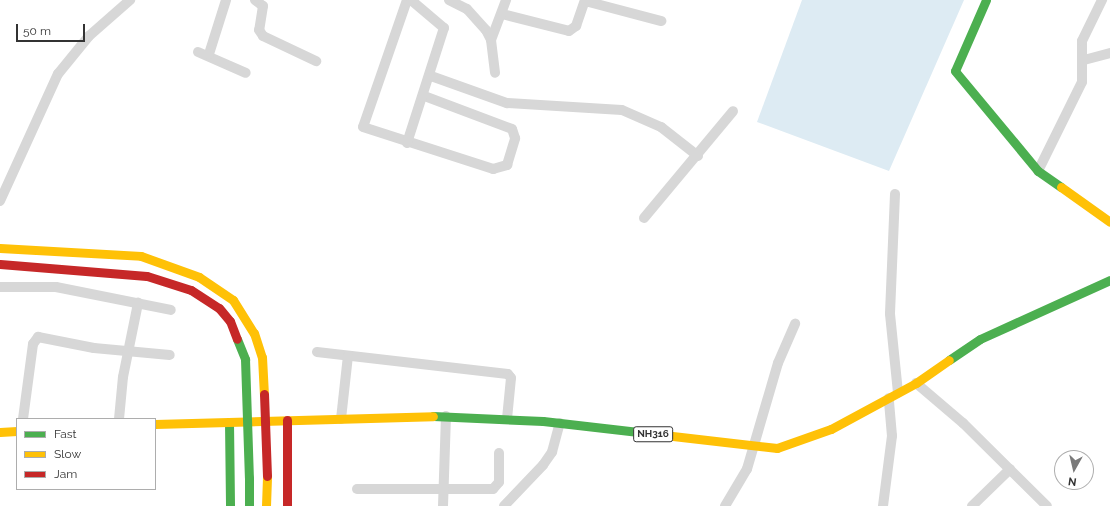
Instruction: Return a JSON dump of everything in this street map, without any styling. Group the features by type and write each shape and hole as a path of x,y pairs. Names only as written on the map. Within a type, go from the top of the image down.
{"main road":[{"path":"986,0 955,71 1038,171 1110,222"},
{"path":"0,248 141,256 199,277 233,300 254,333 262,357 266,506"},
{"path":"0,264 147,276 191,290 219,308 230,321 245,359 249,506"},
{"name":"NH316","path":"156,424 446,416 560,423 755,448 777,448 802,442 916,383 980,339 1110,280"},
{"path":"287,420 287,506"},
{"path":"229,422 230,506"},
{"path":"0,432 16,431"}],"street":[{"path":"0,201 58,74 89,36 130,0"},
{"path":"209,54 226,0"},
{"path":"255,0 263,6 259,30 263,36 316,61"},
{"path":"407,0 363,122 367,130 493,169 507,165 514,138 512,128 424,96"},
{"path":"406,143 431,76 444,28 411,0"},
{"path":"449,0 467,9 491,40"},
{"path":"495,73 491,40 506,0"},
{"path":"502,14 570,31 576,26 585,0 661,21"},
{"path":"1038,171 1082,82 1084,60 1082,41 1102,0"},
{"path":"198,52 209,54 246,73"},
{"path":"1084,60 1110,54"},
{"path":"431,76 507,103 622,110 661,127 698,156"},
{"path":"644,218 698,156 733,111"},
{"path":"895,194 890,314 898,393"},
{"path":"0,298 2,287 56,287 172,310"},
{"path":"119,418 127,351 138,303"},
{"path":"725,506 755,448 778,363 795,324"},
{"path":"23,418 34,339 170,355"},
{"path":"317,352 508,374 511,383 507,419"},
{"path":"341,419 348,356"},
{"path":"916,383 1048,506"},
{"path":"883,506 892,436 889,398"},
{"path":"444,506 446,416"},
{"path":"504,506 543,465 552,452 560,423"},
{"path":"357,489 444,490 497,487 499,453"},
{"path":"972,506 1010,469"}],"shaded area":[{"path":"802,0 964,0 889,171 757,122"}],"traffic: fast":[{"path":"986,0 955,71 1038,171 1061,187"},
{"path":"949,360 980,339 1110,280"},
{"path":"237,339 245,359 249,478"},
{"path":"433,416 543,421 638,432"},
{"path":"229,422 230,506"},
{"path":"249,478 249,506"}],"traffic: slow":[{"path":"1061,187 1110,222"},
{"path":"0,248 141,256 199,277 233,300 254,333 262,357 264,394"},
{"path":"638,432 777,448 831,429 916,383 949,360"},
{"path":"156,424 433,416"},
{"path":"0,432 16,431"},
{"path":"266,506 267,476"}],"traffic: jam":[{"path":"0,264 147,276 191,290 219,308 230,321 237,339"},
{"path":"264,394 267,476"},
{"path":"287,420 287,506"}]}
